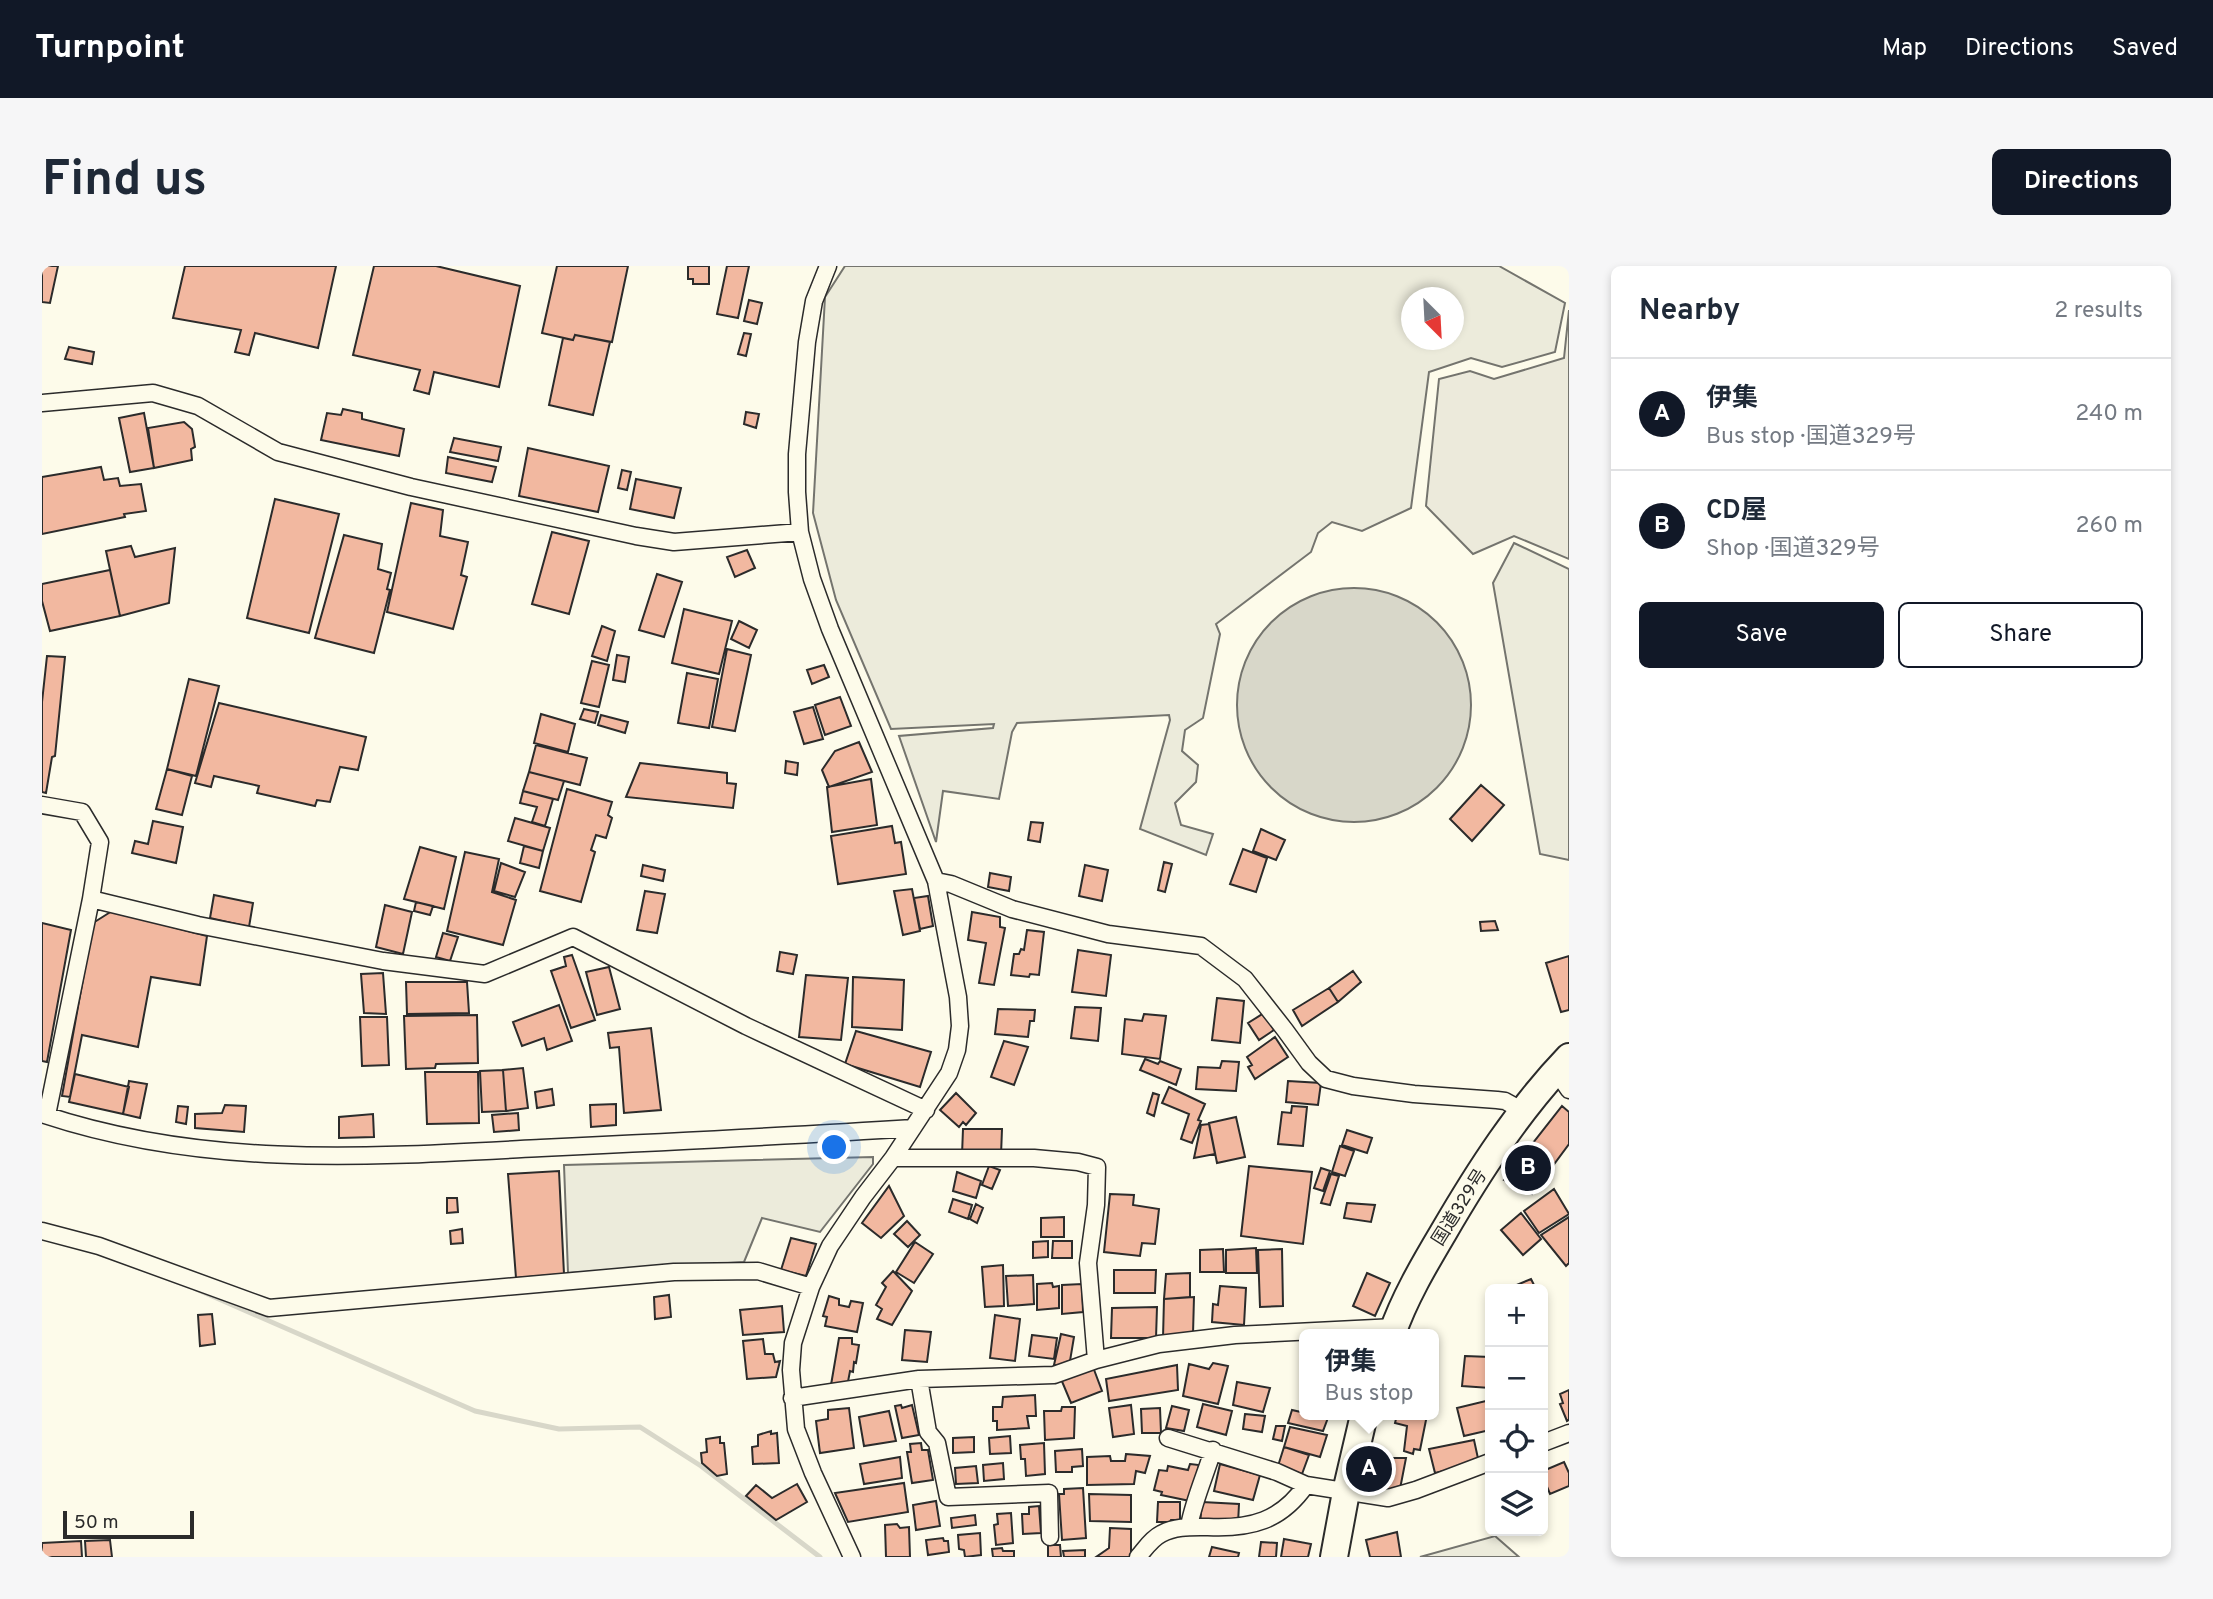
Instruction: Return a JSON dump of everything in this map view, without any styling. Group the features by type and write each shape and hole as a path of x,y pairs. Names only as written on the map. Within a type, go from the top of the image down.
{"highway":[{"name":"国道329号","path":"1393,1329 1426,1261 1502,1140 1523,1111 1565,1073"},
{"path":"1334,1557 1363,1420"}],"street":[{"path":"828,266 814,301 807,342 797,454 800,532 812,579 830,629 936,881 958,997 960,1026 957,1050 949,1073 830,1246 811,1287 793,1343 791,1370 796,1429 852,1555"},
{"path":"42,403 153,393 198,406 278,452 411,487 636,536 674,542 800,532"},
{"path":"42,805 82,812 100,842 91,899 44,1114 104,1132 191,1149 348,1157 913,1129"},
{"path":"936,881 951,884 1012,909 1108,934 1201,946 1245,979 1308,1063 1326,1079 1353,1086 1414,1094 1505,1101 1523,1111"},
{"path":"91,899 198,925 383,961 485,974 573,937 746,1026 926,1110"},
{"path":"893,1157 1034,1158 1078,1161 1097,1167 1096,1205 1088,1262 1096,1360"},
{"path":"42,1231 99,1246 270,1308 674,1272 758,1271 811,1287"},
{"path":"792,1398 919,1379 1054,1375 1096,1360 1159,1344 1223,1336 1299,1333"},
{"path":"919,1379 928,1432 937,1443 948,1497 1049,1493 1050,1536"},
{"path":"1548,1441 1569,1433"},
{"path":"1168,1438 1278,1472 1306,1485 1388,1498 1485,1464"},
{"path":"1189,1526 1193,1505 1213,1450"},
{"path":"1138,1557 1159,1535 1189,1526 1248,1526 1259,1523 1295,1500 1306,1485"}],"shaded area":[{"path":"845,266 1499,266 1565,303 1555,352 1502,367 1471,358 1429,372 1411,508 1362,531 1332,522 1318,533 1311,552 1216,624 1220,634 1203,718 1185,730 1182,751 1198,765 1196,782 1175,803 1181,825 1213,834 1206,855 1140,829 1170,720 1169,715 1017,723 1012,732 999,799 943,791 936,842 899,736 993,728 994,724 891,729 836,600 813,513 825,297"},
{"path":"1569,310 1569,559 1514,536 1473,554 1426,506 1439,379 1470,371 1494,379 1564,358"},
{"path":"1514,543 1569,569 1569,860 1540,854 1493,583"},
{"path":"1354,588 1377,590 1399,597 1437,622 1462,660 1469,682 1469,728 1462,750 1437,788 1399,813 1377,820 1354,822 1331,820 1309,813 1271,788 1246,750 1239,728 1237,705 1239,682 1246,660 1271,622 1309,597 1331,590"},
{"path":"873,1157 873,1164 820,1232 762,1218 744,1262 568,1273 564,1165"},
{"path":"1495,1536 1519,1557 1420,1557"}],"building":[{"path":"42,266 58,266 50,303 42,302"},
{"path":"185,266 336,266 318,348 255,333 249,355 235,352 241,330 173,318"},
{"path":"374,266 436,266 520,286 499,387 434,372 429,394 414,390 420,370 353,355"},
{"path":"557,266 628,266 612,342 575,335 573,340 542,333"},
{"path":"688,266 709,266 709,284 693,284 693,279 688,279"},
{"path":"727,266 749,266 738,318 717,314"},
{"path":"749,300 762,303 757,324 744,321"},
{"path":"744,333 751,334 746,356 738,354"},
{"path":"575,335 610,342 593,415 549,405 563,338 573,340"},
{"path":"69,347 94,352 92,364 65,359"},
{"path":"343,409 362,413 362,419 404,429 399,456 321,440 327,413 341,415"},
{"path":"746,412 759,414 756,428 744,424"},
{"path":"144,413 154,468 130,472 119,418"},
{"path":"184,422 192,429 195,447 191,449 192,460 154,468 148,428"},
{"path":"454,438 501,447 498,461 450,452"},
{"path":"528,448 609,466 598,512 519,496"},
{"path":"448,457 496,467 492,482 446,473"},
{"path":"101,467 104,480 118,478 120,486 141,484 146,511 42,534 42,477"},
{"path":"622,470 631,472 627,490 618,488"},
{"path":"636,479 681,488 674,518 630,509"},
{"path":"275,499 339,514 309,633 247,618"},
{"path":"411,503 443,510 440,536 468,542 461,575 467,577 453,629 387,612"},
{"path":"552,532 589,541 569,614 532,604"},
{"path":"344,535 382,544 378,569 391,573 387,589 390,590 374,653 315,638"},
{"path":"131,546 135,557 175,548 169,603 120,616 106,551"},
{"path":"747,550 755,568 735,577 727,557"},
{"path":"110,570 120,616 50,631 42,601 42,584"},
{"path":"657,574 682,582 664,637 639,630"},
{"path":"684,609 732,621 719,674 672,663"},
{"path":"739,621 757,630 749,648 731,639"},
{"path":"602,626 615,631 607,661 592,656"},
{"path":"727,649 751,655 735,731 712,727"},
{"path":"617,655 629,657 625,682 613,680"},
{"path":"47,656 65,657 55,756 52,757 46,793 42,792 42,702"},
{"path":"592,661 609,665 599,707 581,703"},
{"path":"824,665 829,677 812,684 807,670"},
{"path":"687,673 718,679 709,728 678,723"},
{"path":"189,679 219,686 196,776 167,769"},
{"path":"840,697 851,726 825,735 815,705"},
{"path":"219,703 366,737 358,770 340,767 330,802 317,800 315,806 257,793 259,786 214,776 211,787 195,783"},
{"path":"813,707 823,739 804,744 794,712"},
{"path":"584,709 598,712 595,723 580,719"},
{"path":"541,714 575,724 568,752 534,743"},
{"path":"601,715 628,722 625,733 598,725"},
{"path":"859,742 872,772 829,787 822,770 835,751"},
{"path":"536,745 587,758 580,785 529,772"},
{"path":"786,761 798,763 797,775 785,773"},
{"path":"640,763 727,773 727,783 736,784 733,808 626,797"},
{"path":"167,769 192,776 182,815 156,809"},
{"path":"529,772 564,781 558,800 523,791"},
{"path":"871,779 877,825 832,832 827,787"},
{"path":"1481,785 1504,805 1472,841 1450,819"},
{"path":"567,789 612,802 608,815 612,818 606,838 596,835 591,850 595,852 581,902 540,891"},
{"path":"523,791 553,799 545,826 532,822 537,807 520,803"},
{"path":"515,818 550,828 543,851 508,841"},
{"path":"153,821 183,827 176,863 132,853 135,841 148,844"},
{"path":"1031,822 1043,823 1040,842 1028,840"},
{"path":"892,826 895,843 901,842 906,874 838,884 831,836"},
{"path":"1261,829 1285,840 1276,860 1253,851"},
{"path":"524,846 543,851 539,868 520,863"},
{"path":"420,847 456,857 444,909 404,899"},
{"path":"1243,849 1267,858 1256,892 1230,884"},
{"path":"465,852 499,859 492,892 516,900 503,945 447,931"},
{"path":"1164,862 1172,864 1165,892 1158,890"},
{"path":"501,863 525,872 515,897 494,891"},
{"path":"643,865 665,870 663,881 641,876"},
{"path":"1085,865 1108,870 1102,901 1079,896"},
{"path":"990,873 1011,877 1009,891 988,887"},
{"path":"912,889 920,931 903,935 894,891"},
{"path":"645,891 665,894 657,933 637,930"},
{"path":"214,895 253,903 249,927 210,918"},
{"path":"928,896 933,926 920,929 914,898"},
{"path":"416,902 433,906 430,915 414,911"},
{"path":"385,905 412,912 403,954 376,947"},
{"path":"112,911 207,936 200,985 151,977 138,1047 82,1035 70,1097 62,1096 93,923"},
{"path":"972,912 1000,917 1000,927 1005,928 994,985 979,983 986,943 968,940"},
{"path":"1495,921 1498,930 1481,931 1480,922"},
{"path":"42,923 71,930 47,1062 42,1061"},
{"path":"1027,930 1044,932 1039,975 1011,975 1014,954 1024,950"},
{"path":"443,933 458,937 450,961 436,957"},
{"path":"1078,950 1111,955 1106,996 1072,992"},
{"path":"780,952 797,955 793,974 777,971"},
{"path":"572,955 595,1020 571,1028 551,971 566,966 564,957"},
{"path":"1569,956 1569,1010 1561,1012 1546,963"},
{"path":"609,967 620,1009 597,1015 586,972"},
{"path":"1353,971 1361,982 1338,1002 1329,988"},
{"path":"383,973 386,1014 364,1013 361,974"},
{"path":"806,975 848,978 841,1040 799,1037"},
{"path":"853,977 904,980 902,1030 852,1027"},
{"path":"406,982 467,982 469,1013 407,1014"},
{"path":"1329,988 1338,1002 1302,1026 1293,1010"},
{"path":"1217,998 1244,1001 1240,1043 1212,1040"},
{"path":"559,1005 572,1041 547,1050 544,1038 522,1046 513,1022"},
{"path":"1075,1007 1101,1008 1098,1041 1071,1038"},
{"path":"998,1009 1035,1010 1028,1037 995,1034"},
{"path":"1264,1013 1274,1030 1259,1040 1248,1023"},
{"path":"1144,1014 1166,1016 1160,1059 1122,1054 1125,1019 1142,1021"},
{"path":"477,1015 478,1063 436,1064 435,1068 406,1069 404,1016"},
{"path":"360,1017 387,1017 389,1065 362,1066"},
{"path":"651,1028 661,1110 624,1113 619,1047 610,1048 608,1033"},
{"path":"856,1031 931,1052 920,1087 845,1064"},
{"path":"1275,1037 1288,1057 1255,1079 1248,1067 1252,1065 1247,1057"},
{"path":"1004,1041 1028,1047 1014,1085 991,1077"},
{"path":"1145,1059 1181,1069 1176,1085 1140,1070"},
{"path":"1222,1061 1239,1062 1236,1091 1196,1089 1198,1067 1220,1068"},
{"path":"523,1068 528,1108 506,1111 503,1070"},
{"path":"503,1070 506,1111 482,1112 480,1071"},
{"path":"425,1072 478,1072 479,1123 427,1124"},
{"path":"75,1074 129,1087 123,1114 69,1102"},
{"path":"129,1081 147,1084 140,1118 123,1114"},
{"path":"1288,1081 1321,1083 1318,1105 1286,1102"},
{"path":"1169,1087 1205,1104 1192,1143 1181,1139 1189,1114 1162,1103"},
{"path":"552,1089 554,1105 537,1108 535,1092"},
{"path":"956,1093 976,1113 966,1125 963,1122 959,1127 940,1110"},
{"path":"1153,1093 1159,1095 1154,1116 1147,1113"},
{"path":"616,1104 616,1125 591,1127 590,1105"},
{"path":"225,1105 246,1106 244,1132 195,1128 195,1114 222,1113"},
{"path":"178,1106 188,1107 186,1124 176,1122"},
{"path":"1292,1106 1307,1107 1303,1146 1278,1144 1282,1112 1291,1113"},
{"path":"1562,1106 1569,1112 1569,1144 1532,1194 1504,1180"},
{"path":"518,1113 519,1130 494,1132 492,1115"},
{"path":"373,1114 374,1137 339,1138 339,1117"},
{"path":"1236,1117 1245,1157 1217,1163 1209,1123"},
{"path":"1209,1124 1215,1154 1194,1158 1201,1125"},
{"path":"963,1129 1002,1129 1001,1155 962,1155"},
{"path":"1347,1130 1372,1138 1367,1153 1342,1145"},
{"path":"1340,1146 1354,1151 1345,1176 1332,1172"},
{"path":"989,1166 1000,1170 992,1189 982,1185"},
{"path":"1249,1166 1312,1172 1303,1244 1241,1236"},
{"path":"1321,1168 1330,1171 1323,1191 1314,1188"},
{"path":"559,1171 564,1274 516,1278 508,1174"},
{"path":"957,1172 981,1181 976,1198 953,1191"},
{"path":"1331,1174 1339,1176 1330,1205 1321,1203"},
{"path":"889,1186 904,1216 881,1238 862,1223"},
{"path":"1554,1189 1569,1214 1539,1233 1524,1211"},
{"path":"1110,1194 1134,1195 1133,1205 1159,1209 1155,1244 1142,1243 1140,1256 1104,1252"},
{"path":"447,1198 457,1198 458,1212 447,1213"},
{"path":"953,1199 972,1205 968,1219 949,1212"},
{"path":"1347,1203 1375,1205 1371,1222 1344,1218"},
{"path":"976,1204 983,1208 977,1223 970,1219"},
{"path":"1521,1213 1541,1239 1523,1255 1501,1230"},
{"path":"1064,1217 1064,1237 1041,1237 1041,1218"},
{"path":"1569,1217 1569,1263 1566,1266 1541,1235"},
{"path":"907,1221 920,1235 908,1247 894,1234"},
{"path":"462,1229 463,1243 451,1244 450,1231"},
{"path":"791,1238 816,1244 806,1276 781,1270"},
{"path":"1048,1241 1048,1257 1033,1258 1033,1242"},
{"path":"1053,1241 1072,1241 1072,1258 1052,1258"},
{"path":"915,1242 933,1254 914,1283 896,1272"},
{"path":"1256,1248 1257,1273 1226,1273 1226,1250"},
{"path":"1223,1249 1224,1272 1200,1272 1200,1250"},
{"path":"1282,1249 1283,1306 1260,1307 1258,1250"},
{"path":"1003,1265 1004,1306 985,1307 982,1267"},
{"path":"1114,1270 1156,1270 1155,1293 1114,1293"},
{"path":"893,1271 912,1291 892,1325 877,1319 882,1309 876,1305 886,1287 882,1283"},
{"path":"1190,1273 1190,1297 1164,1299 1166,1274"},
{"path":"1367,1273 1390,1283 1375,1316 1353,1306"},
{"path":"1033,1275 1034,1304 1008,1306 1006,1276"},
{"path":"1531,1279 1534,1284 1519,1284"},
{"path":"1052,1283 1053,1287 1059,1286 1059,1308 1037,1310 1037,1284"},
{"path":"1082,1284 1083,1312 1062,1314 1062,1285"},
{"path":"1220,1286 1246,1288 1244,1325 1212,1322 1213,1304 1218,1305"},
{"path":"669,1295 671,1317 655,1319 654,1297"},
{"path":"829,1296 839,1299 839,1305 849,1307 851,1301 863,1303 857,1332 825,1326 827,1317 823,1316"},
{"path":"1194,1297 1193,1334 1163,1338 1164,1299"},
{"path":"782,1306 784,1332 743,1335 740,1310"},
{"path":"1157,1307 1156,1338 1111,1338 1112,1308"},
{"path":"212,1314 215,1344 200,1346 198,1315"},
{"path":"995,1315 1020,1319 1015,1361 990,1358"},
{"path":"905,1330 931,1332 927,1362 902,1360"},
{"path":"1061,1334 1074,1337 1069,1367 1054,1365"},
{"path":"1032,1335 1057,1338 1054,1359 1029,1356"},
{"path":"839,1338 852,1338 852,1344 859,1345 847,1387 831,1385"},
{"path":"763,1339 765,1354 773,1354 775,1362 780,1361 776,1377 747,1379 743,1341"},
{"path":"1465,1356 1485,1357 1485,1388 1462,1386"},
{"path":"1213,1363 1228,1366 1218,1404 1183,1396 1189,1364 1209,1369"},
{"path":"1177,1365 1178,1390 1109,1401 1106,1379"},
{"path":"1093,1367 1102,1391 1071,1403 1061,1379"},
{"path":"1237,1382 1270,1388 1263,1412 1233,1405"},
{"path":"1569,1390 1567,1421 1560,1404 1563,1403 1560,1394"},
{"path":"1035,1395 1036,1416 1027,1416 1029,1428 997,1430 997,1421 993,1421 993,1407 1002,1407 1003,1397"},
{"path":"1485,1401 1485,1431 1464,1436 1457,1408"},
{"path":"1203,1404 1232,1411 1226,1435 1197,1427"},
{"path":"901,1405 902,1408 912,1405 919,1435 902,1438 895,1406"},
{"path":"1131,1405 1134,1434 1113,1437 1109,1408"},
{"path":"1172,1406 1189,1410 1184,1431 1166,1428"},
{"path":"1062,1407 1075,1407 1074,1438 1045,1440 1044,1411 1061,1411"},
{"path":"849,1408 854,1448 820,1453 816,1421 828,1419 828,1410"},
{"path":"1160,1408 1161,1433 1142,1433 1141,1409"},
{"path":"1292,1410 1299,1412 1299,1420 1327,1420 1323,1431 1288,1423"},
{"path":"889,1411 896,1441 864,1446 859,1417"},
{"path":"1245,1414 1265,1416 1262,1432 1243,1429"},
{"path":"1396,1420 1426,1420 1420,1450 1414,1449 1413,1454 1404,1451 1407,1426 1395,1423"},
{"path":"1276,1426 1285,1426 1282,1441 1273,1439"},
{"path":"1290,1427 1327,1435 1320,1457 1284,1447"},
{"path":"771,1431 771,1434 777,1433 779,1463 753,1464 752,1447 758,1446 758,1435"},
{"path":"1010,1436 1011,1453 990,1454 989,1438"},
{"path":"720,1437 720,1443 724,1443 727,1474 717,1476 702,1463 701,1453 707,1452 706,1439"},
{"path":"974,1437 974,1452 953,1453 953,1438"},
{"path":"1474,1440 1479,1463 1435,1473 1429,1449"},
{"path":"921,1443 922,1450 928,1450 933,1480 912,1483 907,1452 911,1452 910,1444"},
{"path":"1044,1443 1045,1474 1026,1476 1025,1459 1021,1459 1020,1445"},
{"path":"1284,1447 1309,1455 1302,1474 1278,1466"},
{"path":"1082,1449 1083,1466 1072,1467 1072,1472 1056,1472 1055,1451"},
{"path":"1126,1454 1150,1456 1145,1473 1136,1471 1134,1484 1087,1485 1087,1457 1110,1456 1111,1461 1125,1461"},
{"path":"900,1457 902,1478 864,1484 860,1464"},
{"path":"1385,1458 1406,1458 1400,1489 1379,1489"},
{"path":"1564,1462 1569,1473 1569,1486 1550,1494 1548,1469"},
{"path":"1003,1463 1004,1479 984,1481 983,1465"},
{"path":"1190,1464 1199,1465 1190,1501 1161,1495 1162,1492 1154,1490 1159,1470 1167,1471 1168,1466 1188,1470"},
{"path":"1220,1464 1260,1475 1253,1500 1214,1491"},
{"path":"976,1466 978,1483 956,1484 955,1468"},
{"path":"904,1483 908,1512 848,1522 835,1493"},
{"path":"797,1484 807,1502 776,1520 746,1496 756,1485 772,1498"},
{"path":"1083,1488 1086,1538 1062,1540 1059,1494 1064,1494 1064,1489"},
{"path":"1089,1494 1131,1495 1131,1522 1090,1521"},
{"path":"936,1501 940,1526 916,1530 913,1505"},
{"path":"1158,1502 1180,1502 1180,1520 1157,1522"},
{"path":"1202,1502 1239,1504 1238,1524 1200,1524"},
{"path":"1039,1506 1041,1533 1023,1534 1022,1514 1029,1514 1029,1507"},
{"path":"1011,1513 1013,1543 996,1545 994,1525 998,1524 997,1514"},
{"path":"975,1515 976,1525 952,1528 951,1518"},
{"path":"897,1524 900,1528 909,1527 910,1557 886,1557 885,1525"},
{"path":"1110,1528 1131,1529 1131,1557 1096,1557 1109,1548"},
{"path":"1397,1532 1401,1557 1370,1557 1366,1540"},
{"path":"980,1533 981,1555 965,1557 964,1550 959,1549 958,1535"},
{"path":"943,1538 948,1541 949,1552 928,1555 926,1540"},
{"path":"1284,1539 1311,1544 1308,1557 1281,1557"},
{"path":"110,1540 112,1557 86,1557 85,1541"},
{"path":"81,1541 82,1557 42,1557 42,1543"},
{"path":"1261,1542 1277,1543 1276,1557 1259,1557"},
{"path":"1048,1545 1060,1545 1061,1557 1048,1557"},
{"path":"1212,1547 1239,1553 1238,1557 1209,1557"},
{"path":"1002,1548 1003,1551 1014,1551 1014,1557 993,1557 992,1549"},
{"path":"1085,1550 1085,1557 1064,1557 1063,1551"}],"waterway":[{"path":"196,1289 475,1411 559,1429 640,1427 701,1466 820,1557"}],"place":[{"name":"CD屋","path":"1528,1168"},
{"name":"伊集","path":"1369,1469"}]}
